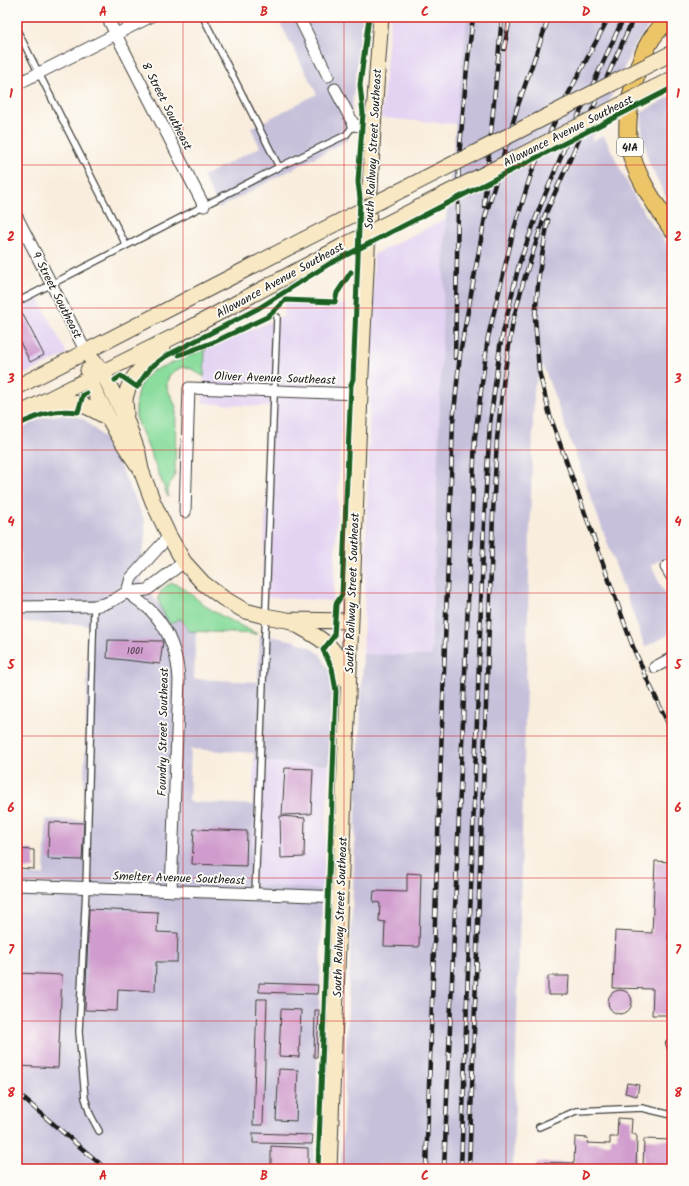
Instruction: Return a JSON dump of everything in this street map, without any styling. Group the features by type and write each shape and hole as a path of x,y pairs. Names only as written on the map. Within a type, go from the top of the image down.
{"main road":[{"name":"41A","path":"670,17 653,38 643,56 629,108 628,128 629,145 641,178 652,200 672,229"}],"street":[{"name":"8 Street Southeast","path":"107,17 204,206"},
{"path":"17,84 150,17"},
{"path":"299,17 328,76"},
{"name":"South Railway Street Southeast","path":"329,1169 348,726 360,394 373,128 381,17"},
{"name":"Allowance Avenue Southeast","path":"17,387 672,53"},
{"name":"Allowance Avenue Southeast","path":"17,416 32,407 180,334 343,246 672,79"},
{"path":"335,89 354,125 373,128"},
{"name":"9 Street Southeast","path":"17,217 86,352 96,376 108,418 119,438 141,470"},
{"path":"126,419 125,396 135,375 180,334"},
{"name":"9 Street Southeast","path":"96,376 126,419 138,453 141,470 169,536 184,562 203,583 223,598 245,611 287,620 351,622"},
{"name":"Oliver Avenue Southeast","path":"185,512 189,388 360,394"},
{"path":"32,407 74,402 88,406 108,418"},
{"path":"127,592 131,578 169,536"},
{"path":"17,607 94,606 104,604 127,592 147,590 184,562"},
{"path":"669,565 672,577"},
{"name":"Foundry Street Southeast","path":"127,592 155,615 169,638 176,654 179,680 171,891"},
{"path":"287,620 328,644 336,653 343,669 348,726"},
{"path":"656,667 672,658"},
{"name":"Smelter Avenue Southeast","path":"17,885 341,896"}],"lane":[{"path":"203,17 279,167"},
{"path":"17,30 126,245"},
{"path":"17,302 279,167 346,135 354,125"},
{"path":"255,894 277,317"},
{"path":"94,606 86,888 79,1032 85,1098 90,1114 99,1131"},
{"path":"668,1043 672,1052"},
{"path":"539,1127 576,1110 642,1108 672,1115"}],"shaded area":[{"path":"277,17 363,17 348,140 219,208 203,176 260,147 251,128 317,94"},
{"path":"391,17 467,17 456,124 381,118"},
{"path":"467,17 655,17 634,46 591,141 604,136 634,196 649,220 672,251 672,554 651,565 672,608 672,633 645,647 543,365 534,387 513,1169 341,1169 363,654 431,656 446,219"},
{"path":"672,96 672,203 665,195 649,163 642,130 642,112"},
{"path":"446,219 431,657 363,654 374,254"},
{"path":"35,291 67,354 17,378 17,300"},
{"path":"284,302 347,305 333,601 262,597 270,407 203,403 205,349 284,316"},
{"path":"61,415 73,416 85,420 105,439 113,451 145,521 145,539 142,554 132,568 160,606 170,624 180,617 189,631 196,631 194,679 258,682 260,634 295,641 310,647 320,654 331,674 332,691 329,765 254,761 254,753 191,749 189,802 254,805 250,885 323,889 314,1169 17,1169 17,875 44,875 46,819 83,820 89,625 19,622 21,554 17,546 17,431 42,418"},
{"path":"254,761 329,765 323,889 250,885"}],"green space":[{"path":"205,349 204,377 192,369 182,367 169,376 167,382 167,388 176,407 175,473 173,480 168,485 168,497 136,417 138,389 143,380 152,371"},
{"path":"172,583 187,590 213,611 257,634 189,631 180,618 170,624 163,613 159,602 159,596 165,587"}],"building":[{"path":"20,309 44,355 30,362 17,336 17,311"},
{"path":"108,640 163,641 160,664 107,658"},
{"path":"285,768 313,769 311,814 282,815"},
{"path":"280,816 305,818 304,857 281,858"},
{"path":"49,822 84,823 82,860 48,859"},
{"path":"194,829 247,831 246,866 192,864"},
{"path":"18,849 34,850 34,869 18,868"},
{"path":"655,861 671,862 668,939 672,940 672,1015 652,1015 653,989 613,988 615,931 652,933"},
{"path":"407,873 421,874 419,947 384,946 385,922 379,921 380,903 373,902 374,891 407,892"},
{"path":"89,909 158,912 157,932 178,933 177,962 156,962 155,991 118,989 117,1011 85,1010"},
{"path":"17,973 62,975 58,1068 17,1066"},
{"path":"548,976 569,976 568,995 548,995"},
{"path":"259,983 318,985 317,994 259,992"},
{"path":"620,990 629,993 632,1002 629,1011 620,1014 611,1011 608,1002 611,993"},
{"path":"257,999 267,999 263,1125 253,1125"},
{"path":"281,1009 301,1010 299,1057 279,1056"},
{"path":"315,1010 319,1010 317,1057 314,1057"},
{"path":"279,1069 298,1070 296,1121 276,1120"},
{"path":"627,1083 639,1085 637,1096 625,1093"},
{"path":"618,1118 632,1119 631,1134 635,1134 637,1137 636,1169 536,1169 537,1162 574,1163 575,1137 588,1138 587,1143 610,1144 610,1137 617,1137"},
{"path":"253,1133 313,1135 312,1144 253,1143"},
{"path":"644,1139 672,1140 672,1169 643,1169"},
{"path":"271,1146 308,1148 308,1168 271,1166"}],"railway":[{"path":"455,358 459,158 473,17"},
{"path":"484,206 502,17"},
{"path":"504,49 510,17"},
{"path":"426,1169 453,422 460,354 485,218 517,108 549,17"},
{"path":"444,1169 475,437 488,337 514,229 532,171 563,104 609,17"},
{"path":"461,1169 484,522 490,424 500,346 519,264 540,207 574,125 624,17"},
{"path":"469,1169 493,514 497,439 504,376 513,321 523,283 545,215 634,17"},
{"path":"548,220 539,274 535,318 539,371 550,416 633,647 672,732"},
{"path":"17,1093 106,1169"}],"cycle path":[{"path":"318,1169 336,691 332,668 323,650 334,636 336,604 342,595 358,257 360,198 358,182 363,113 360,85 369,17"},
{"path":"115,380 121,376 137,387 150,368 166,356 259,308 329,264 672,88"},
{"path":"179,355 214,342 267,317 285,300 335,302 337,293 351,272"},
{"path":"17,425 32,418 54,412 78,412 83,395 87,393"}]}
